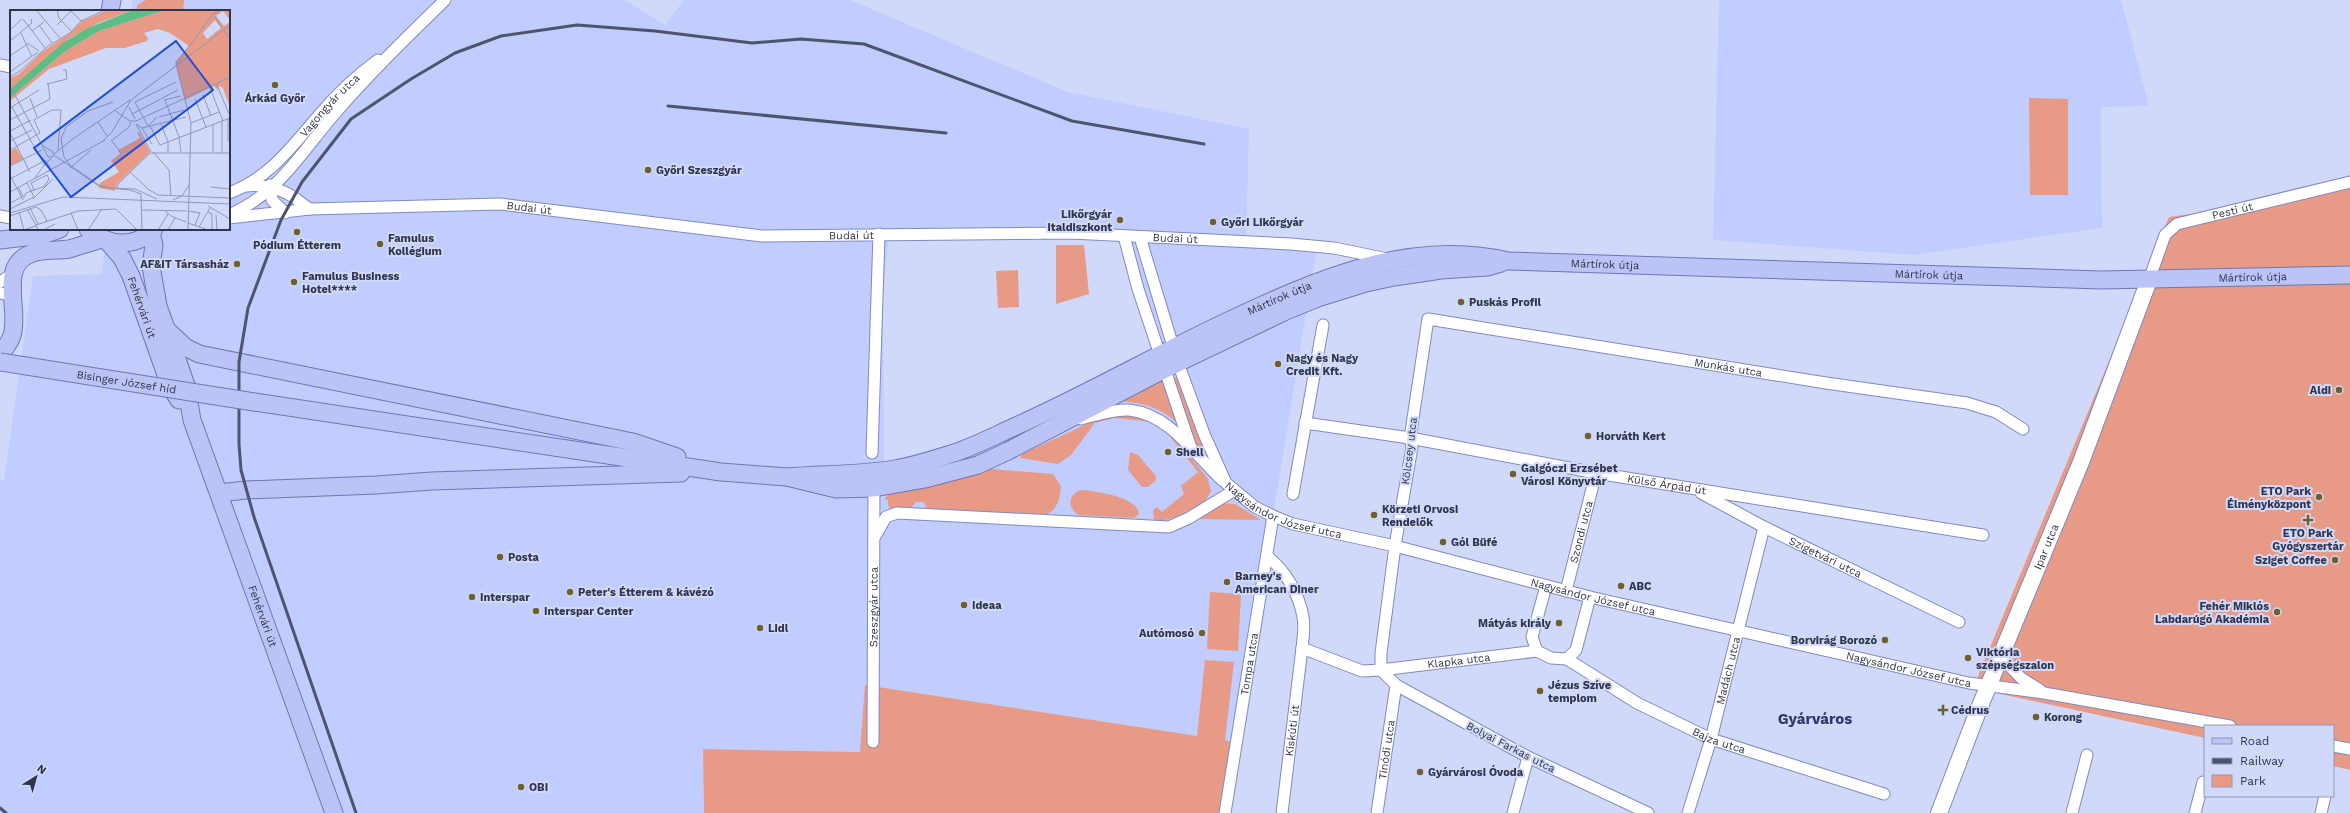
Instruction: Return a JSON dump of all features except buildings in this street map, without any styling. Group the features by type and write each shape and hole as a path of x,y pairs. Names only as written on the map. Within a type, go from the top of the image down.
{"main road":[{"path":"110,10 112,0"},
{"path":"0,240 43,235 57,230"},
{"name":"Fehérvári út","path":"89,230 104,240 122,258 131,276 170,386 192,420"},
{"path":"0,355 13,332 5,278 21,258 31,254 69,249 104,240 125,243 139,240 152,231"},
{"name":"Fehérvári út","path":"152,231 154,245 151,266 155,291 186,385 192,420 334,813"},
{"name":"Mártírok útja","path":"1169,358 1284,294 1340,273 1392,261 1439,255 1485,256 1508,261 2078,280 2149,280 2350,275"},
{"name":"Mártírok útja","path":"1169,358 1344,289 1394,277 1441,270 1487,267 1508,261"},
{"path":"167,330 176,340 199,354 633,442 721,472"},
{"path":"219,493 246,490 376,485 432,481 721,472 788,477 925,479 978,465 1059,424 1169,358"},
{"path":"874,479 971,446 1169,358"},
{"name":"Bisinger József híd","path":"0,362 254,402 721,472"}],"street":[{"name":"Vagongyár utca","path":"271,189 288,172 336,112 405,39 445,0"},
{"name":"Vagongyár utca","path":"246,186 259,178 276,163 351,82 405,39"},
{"path":"0,65 10,67"},
{"path":"276,163 270,176 272,200 284,213"},
{"path":"288,172 290,195"},
{"name":"Pesti út","path":"2149,280 2165,235 2177,224 2350,182"},
{"path":"230,193 246,186 255,185 290,195 310,209"},
{"path":"230,215 249,206 271,189"},
{"name":"Budai út","path":"230,218 310,209 500,204 762,236 1048,233 1124,236 1291,244 1334,248 1392,261"},
{"path":"0,216 10,218"},
{"path":"872,452 879,234"},
{"path":"1124,236 1169,358 1190,445"},
{"name":"Nagysándor József utca","path":"1140,237 1169,358 1229,487 1255,507 1273,516 1293,524 1394,546 1590,598 1969,683 2044,693 2224,725"},
{"name":"Ipar utca","path":"1939,813 2081,462 2149,280"},
{"name":"Munkás utca","path":"1428,319 1967,403 1996,412 2022,430"},
{"name":"Kölcsey utca","path":"1381,670 1381,653 1394,546 1412,447 1410,438 1428,319"},
{"path":"1293,494 1323,325"},
{"path":"874,538 886,517 891,514 904,513 1169,527 1189,518 1229,487 1206,466 1190,445 1163,421 1129,410 1116,411 1059,424"},
{"name":"Külső Árpád út","path":"1305,424 1410,438 1596,473 1983,535"},
{"name":"Szondi utca","path":"1566,591 1596,473"},
{"name":"Szeszgyár utca","path":"873,742 874,479"},
{"name":"Szigetvári utca","path":"1694,489 1764,527 1959,622"},
{"name":"Tompa utca","path":"1225,813 1268,556 1273,516"},
{"name":"Madách utca","path":"1688,813 1711,739 1764,527"},
{"path":"1268,556 1281,567 1294,591 1303,618 1302,648 1362,671 1381,670"},
{"path":"1546,586 1532,637 1537,651 1551,658 1567,659 1576,650 1590,598"},
{"name":"Kiskúti út","path":"1282,813 1302,648"},
{"name":"Klapka utca","path":"1381,670 1537,651"},
{"path":"2002,658 2020,678 2044,693"},
{"name":"Bajza utca","path":"1567,659 1637,704 1711,739 1884,794"},
{"name":"Bolyai Farkas utca","path":"1381,670 1396,686 1528,757 1648,813"},
{"name":"Tinódi utca","path":"1377,813 1396,686"},
{"path":"2334,746 2350,749"},
{"path":"2072,813 2087,755"},
{"path":"1513,813 1528,757"},
{"path":"2194,813 2203,782"},
{"path":"2321,813 2325,797"}],"shaded area":[{"path":"132,0 625,0 665,25 684,0 850,0 1068,92 1249,129 1246,239 1318,241 1275,503 1232,742 865,685 861,752 703,749 704,813 0,813 0,481 4,480 33,276 102,274 107,230 230,230 230,10 131,10","holes":["889,230 1121,233 1154,346 993,430 942,447 884,462 883,298"]},
{"path":"1719,0 2121,0 2149,106 2101,107 2102,228 1914,255 1713,240"}],"green space":[{"path":"146,0 184,0 183,10 137,10 137,5"},
{"path":"2029,98 2068,99 2068,195 2030,195"},
{"path":"2350,180 2350,770 2334,766 2334,725 2204,725 2204,738 1973,688 2169,217 2254,205"},
{"path":"1056,245 1084,245 1089,294 1056,304"},
{"path":"1018,270 1019,307 998,308 996,271"},
{"path":"1176,377 1180,379 1200,438 1215,466 1197,446 1174,379"},
{"path":"1162,380 1176,422 1157,409 1136,403 1120,401"},
{"path":"1135,413 1170,431 1208,479 1211,491 1204,502 1171,518 1158,521 1154,519 1153,510 1157,507 1162,512 1184,494 1181,486 1198,472 1164,429 1152,422 1114,418 1095,423 1071,455 1058,464 1020,458 1022,454 1102,417"},
{"path":"1130,452 1138,455 1156,476 1156,480 1148,487 1142,487 1128,470"},
{"path":"992,469 1053,474 1061,486 1057,505 1051,512 1041,515 927,509 924,502 916,502 911,508 891,510 888,505 888,500 884,499 889,494"},
{"path":"1081,490 1124,499 1137,508 1139,514 1134,518 1078,515 1074,512 1070,501 1077,492"},
{"path":"1222,503 1235,504 1261,520 1196,519"},
{"path":"1210,592 1241,594 1238,651 1207,649"},
{"path":"1205,660 1234,662 1225,740 1232,742 1219,813 704,813 703,749 860,752 865,685 1197,736"}],"railway":[{"path":"356,813 254,517 241,470 239,444 239,362 248,308 281,220 302,182 351,119 411,79 455,53 501,36 577,25 655,31 752,43 801,39 864,44 1072,121 1204,144"},
{"path":"668,106 946,133"},
{"path":"0,808 6,813"}],"place":[{"name":"Árkád Győr","path":"275,85"},
{"name":"Győri Szeszgyár","path":"648,170"},
{"name":"Likőrgyár italdiszkont","path":"1120,220"},
{"name":"Győri Likőrgyár","path":"1213,222"},
{"name":"Pódium Étterem","path":"297,232"},
{"name":"Famulus Kollégium","path":"380,244"},
{"name":"AF&IT Társasház","path":"237,264"},
{"name":"Famulus Business Hotel****","path":"294,282"},
{"name":"Puskás Profil","path":"1461,302"},
{"name":"Nagy és Nagy Credit Kft.","path":"1278,364"},
{"name":"Aldi","path":"2339,390"},
{"name":"Horváth Kert","path":"1588,436"},
{"name":"Shell","path":"1168,452"},
{"name":"Galgóczi Erzsébet Városi Könyvtár","path":"1513,474"},
{"name":"ETO Park Élményközpont","path":"2319,497"},
{"name":"Körzeti Orvosi Rendelők","path":"1374,515"},
{"name":"ETO Park Gyógyszertár","path":"2308,520"},
{"name":"Gól Büfé","path":"1443,542"},
{"name":"Posta","path":"500,557"},
{"name":"Sziget Coffee","path":"2335,560"},
{"name":"Barney's American Diner","path":"1227,582"},
{"name":"ABC","path":"1621,586"},
{"name":"Peter's Étterem & kávézó","path":"570,592"},
{"name":"Interspar","path":"472,597"},
{"name":"Ideaa","path":"964,605"},
{"name":"Interspar Center","path":"536,611"},
{"name":"Fehér Miklós Labdarúgó Akadémia","path":"2277,612"},
{"name":"Mátyás király","path":"1559,623"},
{"name":"Lidl","path":"760,628"},
{"name":"Autómosó","path":"1202,633"},
{"name":"Borvirág Borozó","path":"1885,640"},
{"name":"Viktória szépségszalon","path":"1968,658"},
{"name":"Jézus Szíve templom","path":"1540,691"},
{"name":"Cédrus","path":"1943,710"},
{"name":"Korong","path":"2036,717"},
{"name":"Gyárvárosi Óvoda","path":"1420,772"},
{"name":"OBI","path":"521,787"}],"district":[{"name":"Gyárváros","path":"1815,719"}]}
